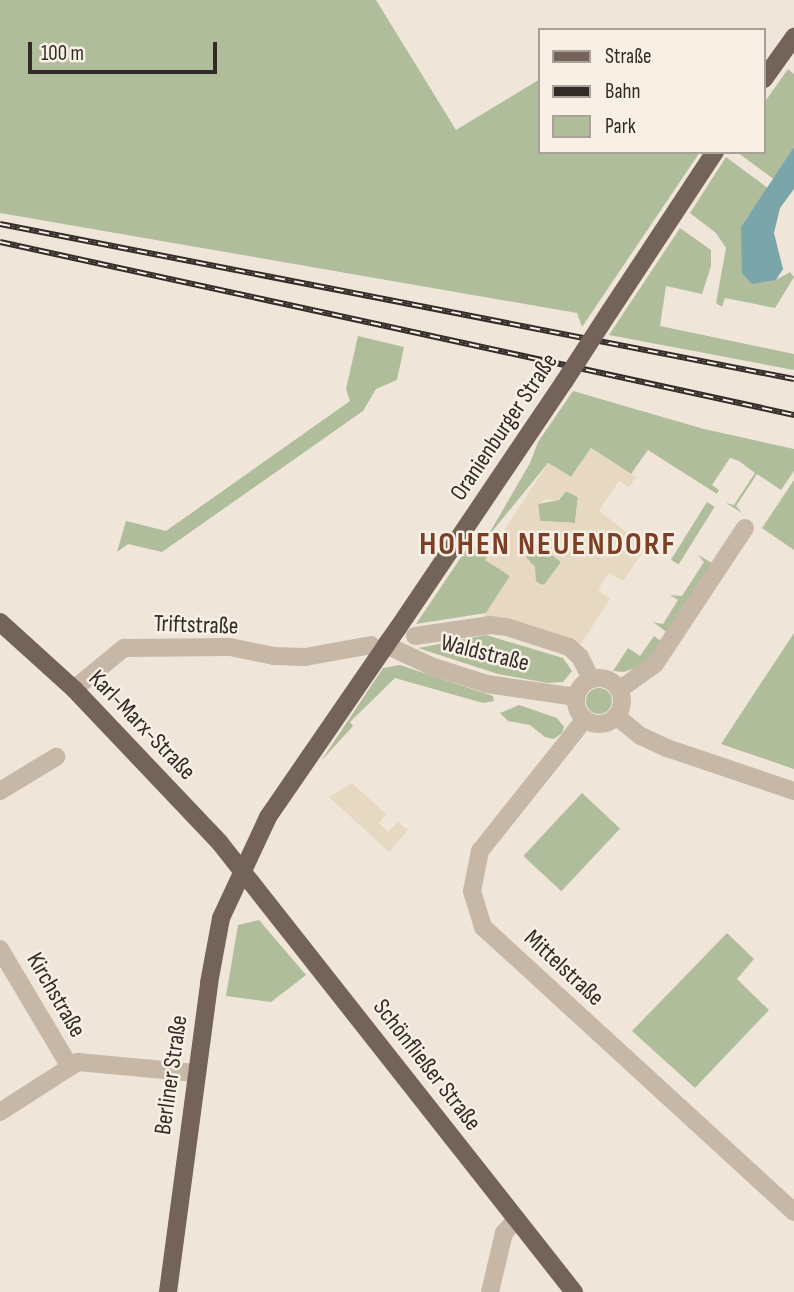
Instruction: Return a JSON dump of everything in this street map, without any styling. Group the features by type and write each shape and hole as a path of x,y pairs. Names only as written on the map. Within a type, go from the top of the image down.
{"main road":[{"path":"766,76 794,37"},
{"name":"Oranienburger Straße","path":"241,869 286,790 564,382 714,154"},
{"name":"Karl-Marx-Straße","path":"0,622 74,689 241,869"},
{"name":"Berliner Straße","path":"168,1292 216,937 241,869"},
{"name":"Schönfließer Straße","path":"241,869 573,1292"}],"street":[{"path":"619,690 655,664 746,528"},
{"path":"415,636 490,625 507,627 569,647 580,657 591,679"},
{"name":"Triftstraße","path":"74,689 124,648 230,647 274,656 305,657 383,649"},
{"name":"Waldstraße","path":"383,649 487,684 576,697"},
{"path":"605,678 619,690 622,703 616,716 603,723 585,719 576,697 591,679 605,678"},
{"path":"616,716 641,736 667,748 794,791"},
{"name":"Mittelstraße","path":"585,719 489,835 480,851 472,891 483,927 794,1212"},
{"path":"0,791 56,757"},
{"name":"Kirchstraße","path":"0,949 69,1065"},
{"path":"0,1112 69,1065 85,1061 196,1073"},
{"path":"490,1292 504,1233 517,1219"}],"green space":[{"path":"0,0 376,0 456,130 538,80 538,154 699,154 582,327 577,313 0,213"},
{"path":"788,69 794,74 794,147 775,180 740,154 766,154 766,100"},
{"path":"726,157 769,189 745,220 776,280 790,272 794,277 775,308 725,298 722,307 716,303 726,248 716,233 690,213"},
{"path":"680,228 711,250 711,266 702,294 666,286 660,326 794,354 794,370 609,335"},
{"path":"358,336 404,347 397,380 376,389 363,411 162,552 128,544 117,552 126,521 166,531 350,401 346,389"},
{"path":"573,391 704,429 794,449 794,471 781,490 757,474 736,506 742,513 726,503 734,505 755,473 739,461 730,458 712,485 719,490 717,494 648,450 631,474 591,448 571,477 548,463 486,539 530,463 538,442"},
{"path":"794,480 794,550 762,528"},
{"path":"566,491 578,497 575,523 540,521 538,504 559,500"},
{"path":"707,502 715,507 679,564 671,560"},
{"path":"470,544 510,576 486,613 416,624"},
{"path":"533,544 542,544 561,562 547,585 537,584 526,557"},
{"path":"698,555 712,563 669,634 653,622 663,624 678,600 670,595 682,596 704,562"},
{"path":"794,633 794,769 721,744"},
{"path":"486,635 563,658 572,671 563,682 547,683 498,674 418,648"},
{"path":"654,636 662,642 646,664 624,672 613,671 628,648 640,656"},
{"path":"400,665 493,696 494,701 483,703 395,678 350,722 353,726 321,761 383,668"},
{"path":"599,688 608,692 612,701 608,710 599,714 590,710 586,701 590,692"},
{"path":"519,705 557,718 564,727 562,733 554,739 545,737 530,725 508,721 500,713"},
{"path":"582,793 620,828 561,891 523,856"},
{"path":"259,920 306,975 271,1002 226,996 238,925"},
{"path":"727,933 754,959 737,979 769,1010 695,1088 632,1031"}],"shaded area":[{"path":"591,448 636,477 629,487 619,481 599,511 646,547 623,581 609,573 598,590 610,599 581,644 501,617 483,618 510,576 485,560 548,463 571,477","holes":["566,491 578,497 575,523 540,521 538,504 546,499 557,501","536,543 561,562 543,586 536,581 535,567 526,557 527,549"]},
{"path":"352,783 386,814 379,823 388,832 398,822 408,830 389,852 329,797"}],"water":[{"path":"794,147 794,189 780,208 774,233 783,269 776,280 752,284 742,273 741,227"}],"railway":[{"path":"0,224 794,379"},
{"path":"0,242 794,415"}],"district":[{"name":"HOHEN NEUENDORF","path":"548,545"}]}
